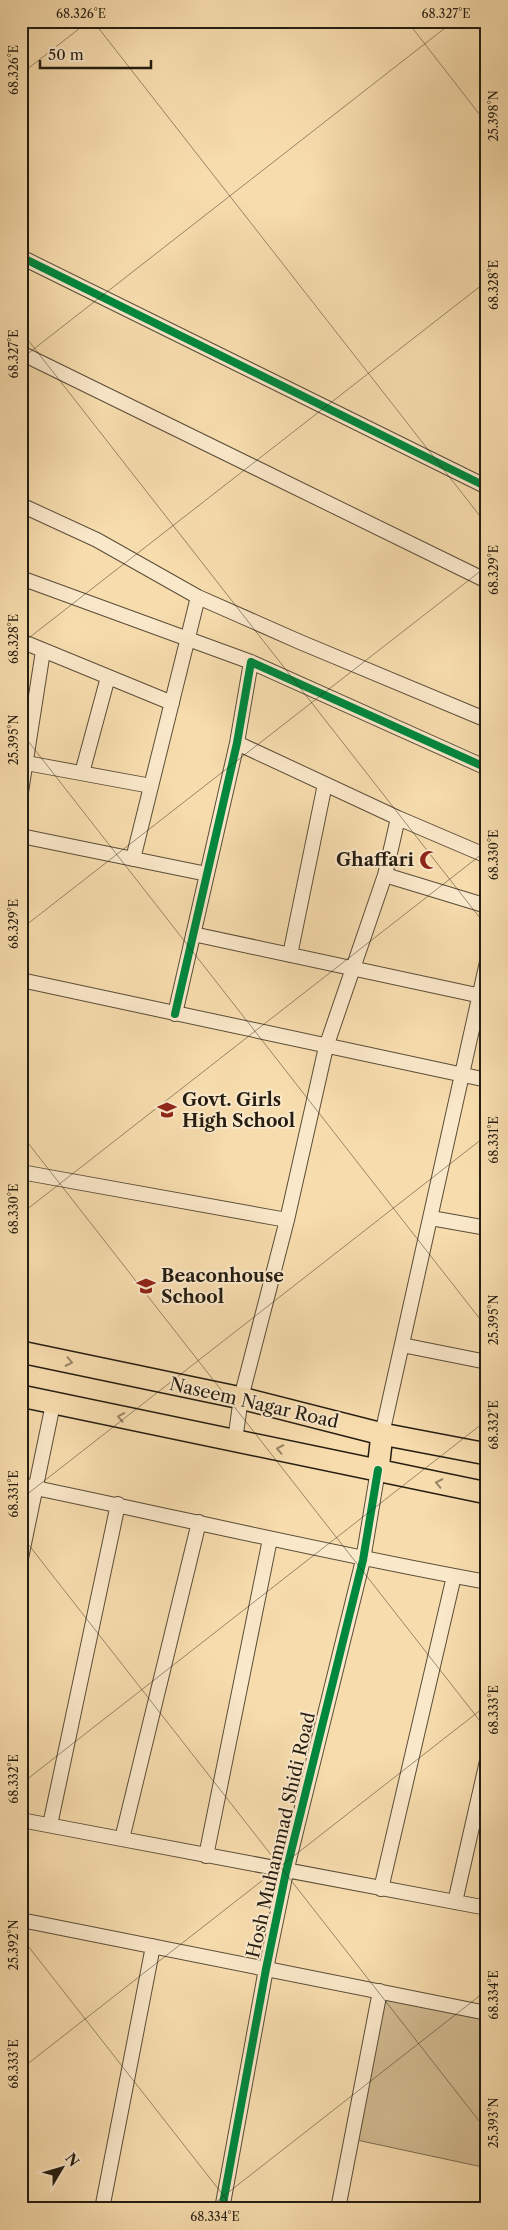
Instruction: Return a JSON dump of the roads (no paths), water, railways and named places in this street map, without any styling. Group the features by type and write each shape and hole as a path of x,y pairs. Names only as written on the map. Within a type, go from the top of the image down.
{"main road":[{"name":"Naseem Nagar Road","path":"21,1352 242,1398 382,1434 487,1454"},
{"path":"21,1396 487,1493"},
{"path":"378,1470 382,1434"}],"street":[{"path":"21,257 487,488"},
{"path":"21,353 487,581"},
{"path":"21,505 98,540 198,597 487,720"},
{"path":"21,578 251,662 487,768"},
{"path":"133,859 198,597"},
{"path":"21,641 172,703"},
{"path":"21,792 24,762 43,650"},
{"path":"175,1014 237,743 251,662"},
{"path":"82,773 108,677"},
{"path":"237,743 398,818 487,856"},
{"path":"24,762 151,786"},
{"path":"290,955 325,784"},
{"path":"235,1440 242,1398 287,1220 326,1047 385,875 398,818"},
{"path":"21,836 207,874"},
{"path":"385,875 487,906"},
{"path":"193,934 483,996"},
{"path":"382,1434 431,1218 460,1076 483,996 487,962"},
{"path":"21,980 460,1076 487,1080"},
{"path":"21,1172 287,1220"},
{"path":"431,1218 487,1228"},
{"path":"402,1345 487,1362"},
{"path":"21,1558 28,1487 53,1404"},
{"name":"Hosh Muhammad Shidi Road","path":"222,2209 266,1969 286,1872 363,1560 378,1470"},
{"path":"28,1487 118,1504 363,1560 487,1582"},
{"path":"50,1825 118,1504"},
{"path":"122,1840 199,1522"},
{"path":"206,1856 270,1539"},
{"path":"380,1888 454,1576"},
{"path":"456,1902 487,1761"},
{"path":"21,1820 286,1872 487,1908"},
{"path":"21,1920 487,2013"},
{"path":"102,2209 153,1946"},
{"path":"338,2209 380,1991"}],"place":[{"name":"Ghaffari","path":"429,860"},
{"name":"Govt. Girls High School","path":"167,1110"},
{"name":"Beaconhouse School","path":"146,1286"}]}
